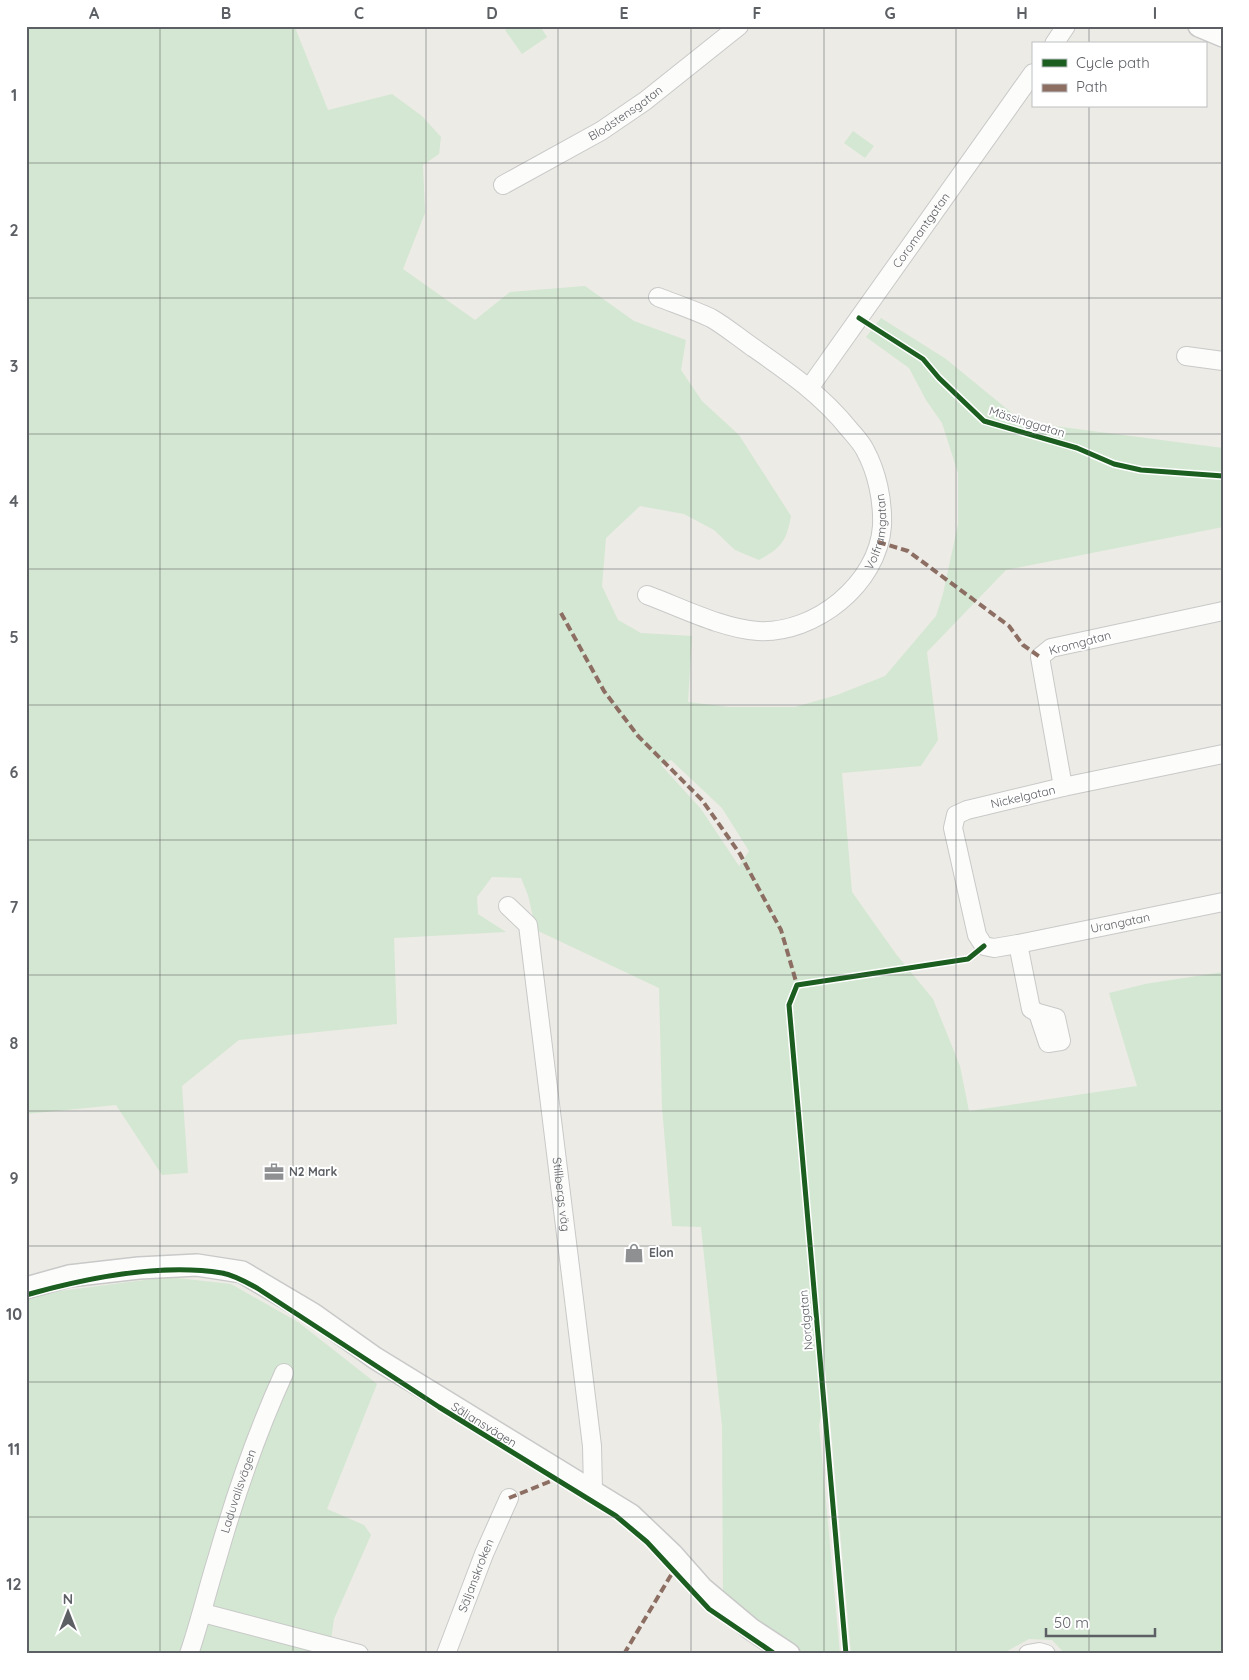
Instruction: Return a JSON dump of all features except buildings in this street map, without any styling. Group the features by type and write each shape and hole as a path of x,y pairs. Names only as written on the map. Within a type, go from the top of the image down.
{"street":[{"name":"Blodstensgatan","path":"503,185 601,131 669,83 739,26"},
{"path":"1055,42 1066,26"},
{"path":"1199,26 1223,36"},
{"name":"Coromantgatan","path":"810,387 1032,75"},
{"name":"Volframgatan","path":"647,595 727,625 758,631 788,628 810,621 837,605 858,583 874,557 882,527 881,500 864,448 836,412 810,387 712,319 658,297"},
{"path":"1186,356 1223,361"},
{"name":"Kromgatan","path":"1063,787 1040,657 1042,653 1051,648 1223,611"},
{"name":"Nickelgatan","path":"984,946 977,935 956,846 953,828 956,815 967,810 1063,787 1223,754"},
{"name":"Urangatan","path":"984,946 994,948 1018,944 1223,902"},
{"name":"Stillbergs väg","path":"508,906 528,925 592,1446 592,1490"},
{"path":"1018,944 1031,1009 1038,1013"},
{"name":"Säljansvägen","path":"26,1288 69,1276 139,1268 197,1265 242,1272 313,1314 375,1358 631,1515 672,1554 702,1588 751,1628 789,1654"},
{"name":"Laduvallsvägen","path":"189,1654 203,1613 217,1558 262,1424 284,1373"},
{"name":"Säljanskroken","path":"446,1654 484,1554 509,1498"},
{"path":"203,1613 359,1654"},
{"path":"1028,1654 1040,1652 1046,1654"}],"green space":[{"path":"26,26 297,26 296,30 328,110 392,94 422,116 441,137 439,154 423,165 425,213 403,269 475,320 510,292 585,286 634,321 686,340 681,370 702,401 739,435 791,516 782,543 759,560 735,550 714,530 684,514 640,506 606,538 602,586 618,620 641,633 692,636 688,702 729,707 795,707 837,695 885,676 936,616 943,594 958,524 958,473 942,423 926,400 909,368 866,337 881,318 946,359 1023,422 1223,448 1223,527 1006,570 927,652 938,740 921,766 842,773 852,892 896,954 933,999 960,1066 969,1111 1137,1086 1109,993 1145,984 1223,972 1223,1654 1065,1654 1052,1640 1029,1639 1002,1654 851,1654 827,1387 819,1425 840,1654 806,1654 787,1645 723,1594 722,1426 701,1227 672,1226 662,1107 659,988 536,930 528,895 521,878 492,877 477,897 478,914 506,932 394,938 397,1024 239,1040 182,1086 188,1173 162,1175 116,1105 26,1114","holes":["671,760 722,808 749,851 739,866 701,809 661,765"]},
{"path":"511,26 540,26 547,37 522,54 505,30"},
{"path":"853,131 874,146 865,158 844,143"},
{"path":"168,1277 231,1284 298,1322 377,1384 327,1509 364,1525 371,1535 334,1619 329,1654 26,1654 26,1300 60,1291"}],"marked path":[{"path":"878,542 908,551 1009,626 1023,645 1040,657"},
{"path":"561,613 604,691 638,736 702,800 740,854 781,930 797,985"},
{"path":"509,1498 556,1479"},
{"path":"624,1654 674,1570"}],"cycle path":[{"name":"Mässinggatan","path":"859,318 923,359 939,378 984,421 1077,448 1114,464 1141,470 1223,476"},
{"name":"Nordgatan","path":"846,1654 789,1005 797,985 968,959 984,946"},
{"path":"26,1295 98,1278 149,1271 198,1270 222,1273 240,1279 257,1288 439,1407 616,1516 647,1542 709,1609 775,1654"}],"place":[{"name":"N2 Mark","path":"274,1172"},
{"name":"Elon","path":"634,1253"}]}
